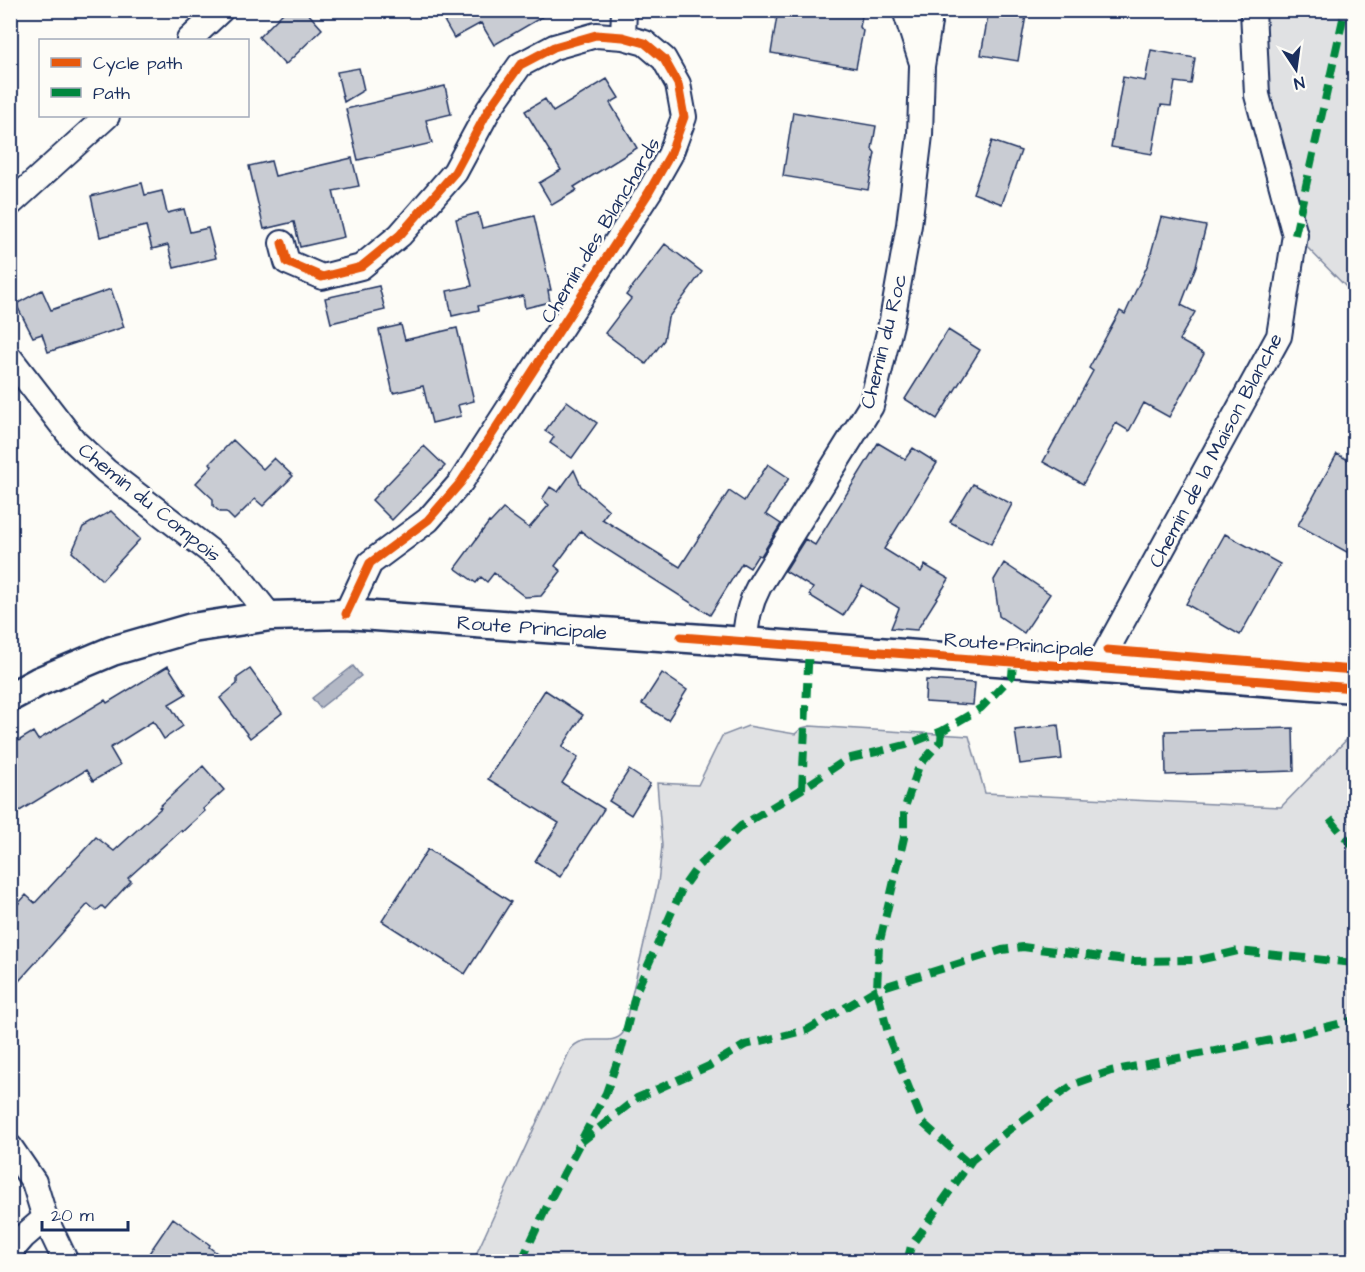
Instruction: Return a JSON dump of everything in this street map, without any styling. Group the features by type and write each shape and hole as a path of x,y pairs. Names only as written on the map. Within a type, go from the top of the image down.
{"street":[{"path":"190,39 221,10"},
{"path":"623,37 624,10"},
{"path":"905,10 922,66"},
{"name":"Chemin du Roc","path":"744,642 751,602 759,586 871,406 892,320 909,225 920,135 922,66 931,10"},
{"name":"Chemin de la Maison Blanche","path":"1102,668 1104,655 1279,336 1295,235 1257,95 1253,10"},
{"name":"Chemin des Blanchards","path":"282,243 287,262 322,277 361,267 400,235 455,172 489,109 520,65 554,47 596,35 623,37 645,42 664,59 678,84 684,117 670,156 649,192 461,482 428,520 370,563 346,614"},
{"path":"10,204 106,117"},
{"name":"Chemin du Compois","path":"10,358 75,442 106,471 232,568 270,616"},
{"name":"Route Principale","path":"10,697 91,660 144,641 192,628 270,616 346,614 1354,688"},
{"path":"10,1147 34,1182 45,1218 66,1262"},
{"path":"10,1252 45,1218"}],"shaded area":[{"path":"1253,11 1354,11 1354,295 1295,235"},
{"path":"353,666 361,676 320,708 312,698"},
{"path":"748,726 795,734 802,728 810,726 969,736 985,793 1281,807 1354,732 1354,1261 473,1261 570,1050 582,1041 612,1040 623,1033 658,883 662,846 657,783 698,785 722,736"}],"building":[{"path":"286,10 305,10 322,29 285,65 259,37"},
{"path":"438,10 554,10 494,45 481,23 454,38"},
{"path":"778,10 863,10 860,27 863,31 856,68 771,53"},
{"path":"989,10 1027,10 1018,61 981,55"},
{"path":"1151,50 1195,58 1191,84 1175,82 1171,106 1161,105 1152,154 1111,147 1123,77 1145,81"},
{"path":"359,68 364,90 344,102 337,72"},
{"path":"607,79 619,98 610,103 637,148 574,187 577,190 552,205 539,183 561,170 525,111 545,99 553,112"},
{"path":"445,86 451,114 426,120 432,143 358,160 346,109"},
{"path":"793,112 876,126 872,149 875,153 868,190 783,176"},
{"path":"992,141 1021,151 1002,204 973,193"},
{"path":"352,158 359,186 333,191 344,237 300,247 294,222 264,229 249,166 271,161 275,176"},
{"path":"142,183 145,195 162,191 167,213 184,209 190,232 208,228 216,258 174,268 168,245 152,249 146,226 100,237 91,196"},
{"path":"478,213 482,228 534,216 551,290 548,290 550,302 525,308 523,296 478,306 479,310 452,316 447,291 472,286 456,219"},
{"path":"1161,217 1206,226 1196,266 1181,305 1195,312 1179,340 1204,354 1169,417 1144,403 1129,431 1116,423 1083,484 1043,462 1093,371 1089,368 1120,311 1125,314 1148,264"},
{"path":"665,244 702,272 668,318 664,340 646,364 605,333 631,299 626,295"},
{"path":"379,286 385,310 331,323 325,298"},
{"path":"111,289 124,327 48,352 42,334 33,337 16,304 42,290 51,310"},
{"path":"401,325 405,340 457,328 474,401 458,405 461,416 432,423 423,386 393,393 379,330"},
{"path":"948,330 980,350 937,419 905,399"},
{"path":"567,401 597,423 572,458 550,443 554,437 545,431"},
{"path":"233,440 263,469 274,458 293,476 263,506 255,499 234,520 226,512 220,512 213,506 213,499 196,483 212,466 210,463"},
{"path":"878,443 905,459 913,448 937,463 884,549 921,572 925,565 949,579 917,630 891,628 899,608 862,585 843,616 809,595 813,588 785,571 805,539 815,545"},
{"path":"424,446 445,466 392,520 372,500"},
{"path":"1337,454 1354,463 1354,556 1298,525"},
{"path":"768,464 789,478 766,514 781,524 761,556 758,555 750,568 742,563 710,615 581,531 555,566 561,571 541,596 525,597 494,573 487,582 481,577 476,583 455,568 489,522 503,509 529,528 549,505 542,499 550,487 558,492 574,470 581,486 609,510 602,519 680,567 729,491 744,501"},
{"path":"973,484 1012,504 991,544 950,522"},
{"path":"111,511 140,539 102,580 72,552 83,527"},
{"path":"1225,534 1280,564 1240,635 1186,604"},
{"path":"1004,563 1050,594 1024,633 999,616 994,580"},
{"path":"168,666 186,694 169,704 183,726 164,739 153,721 110,748 120,765 93,781 86,770 10,817 10,746 33,732 38,740 105,700 107,703"},
{"path":"250,669 282,713 250,738 220,698 237,684 237,678"},
{"path":"662,673 687,690 668,720 642,704"},
{"path":"926,680 975,683 973,705 925,702"},
{"path":"545,690 583,715 562,747 578,758 562,783 604,809 560,877 535,861 559,823 488,779"},
{"path":"1058,725 1062,759 1020,764 1015,730"},
{"path":"1293,728 1294,771 1166,775 1165,731"},
{"path":"203,766 224,790 203,809 205,811 128,878 131,881 105,909 102,906 96,911 88,904 10,991 10,913 26,895 35,903 96,837 114,851"},
{"path":"629,770 650,784 631,815 609,801"},
{"path":"428,849 511,902 465,974 382,921"},
{"path":"173,1218 210,1245 209,1247 229,1262 143,1262"}],"marked path":[{"path":"1295,235 1345,10"},
{"path":"802,789 809,647"},
{"path":"521,1262 550,1200 606,1093 621,1051 636,992 683,887 698,866 741,826 847,759 906,745 942,731 981,708 1012,676 1013,663"},
{"path":"942,731 941,741 919,766 904,810 904,838 879,945 877,989 890,1041 923,1123 969,1164"},
{"path":"1330,819 1354,848"},
{"path":"581,1142 637,1098 709,1066 745,1045 807,1030 877,989 1002,950 1023,947 1133,961 1199,960 1238,951 1354,963"},
{"path":"907,1262 911,1246 972,1160 1010,1129 1074,1084 1111,1071 1282,1038 1354,1020"}],"cycle path":[{"path":"282,243 287,262 322,277 361,267 400,235 455,172 489,109 520,65 554,47 596,35 623,37 645,43 664,59 678,84 684,117 670,155 649,192 461,482 428,520 370,563 346,614"},
{"path":"681,637 1354,688"},
{"path":"1107,650 1354,670"}]}
